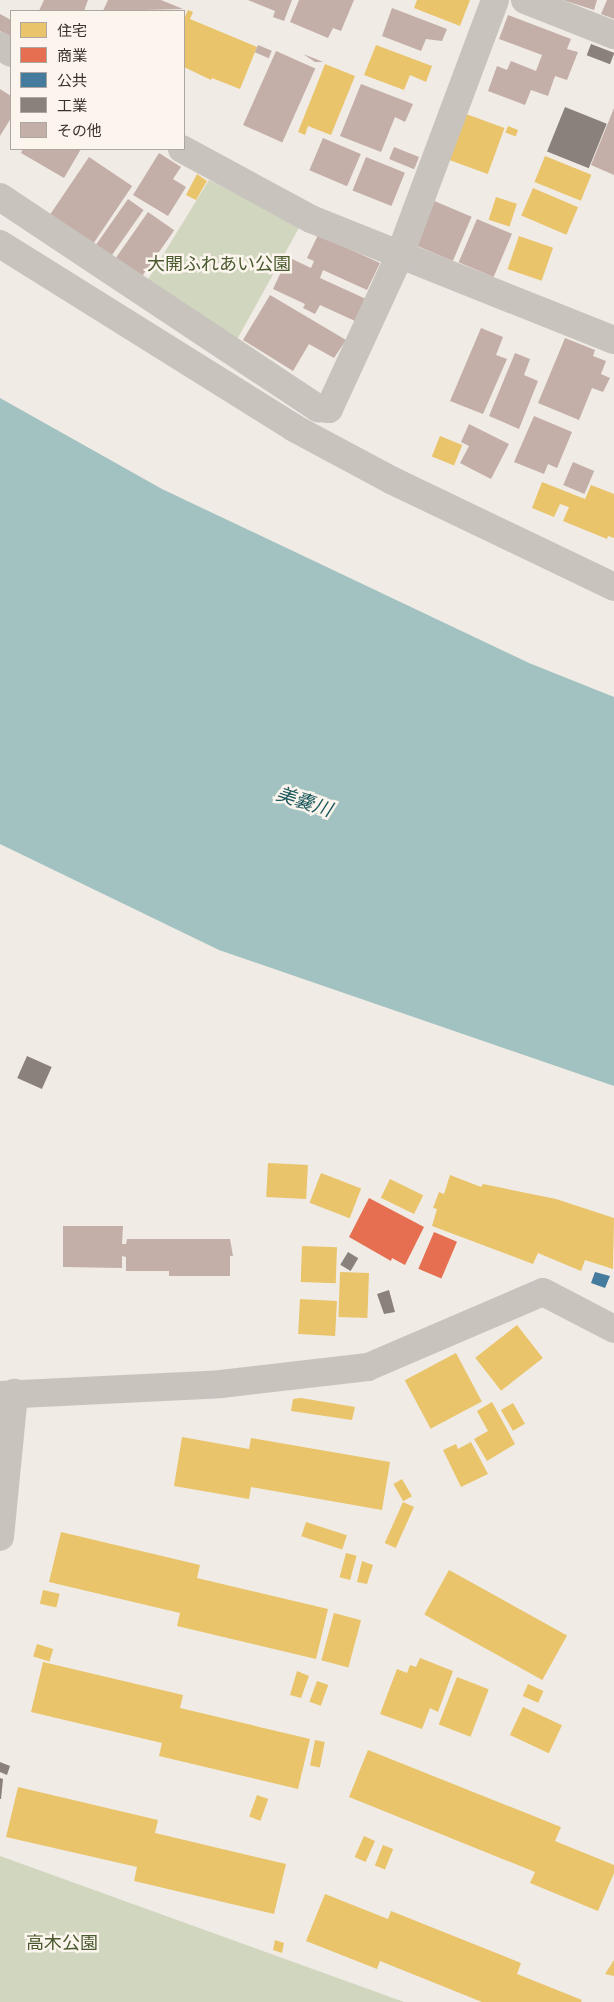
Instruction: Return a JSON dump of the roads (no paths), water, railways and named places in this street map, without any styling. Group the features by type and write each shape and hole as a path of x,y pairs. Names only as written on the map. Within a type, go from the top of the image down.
{"street":[{"path":"0,198 318,408 329,409 399,257 495,0"},
{"path":"525,0 614,34"},
{"path":"184,150 311,218 399,257 614,340"},
{"path":"0,244 294,428 393,481 614,587"},
{"path":"0,1536 7,1394 221,1384 368,1366 543,1292 614,1329"}],"water":[{"name":"美嚢川","path":"0,398 162,489 529,663 614,697 614,1086 219,950 0,844"}],"park label":[{"name":"大開ふれあい公園","path":"219,263"},
{"name":"高木公園","path":"62,1942"}]}
